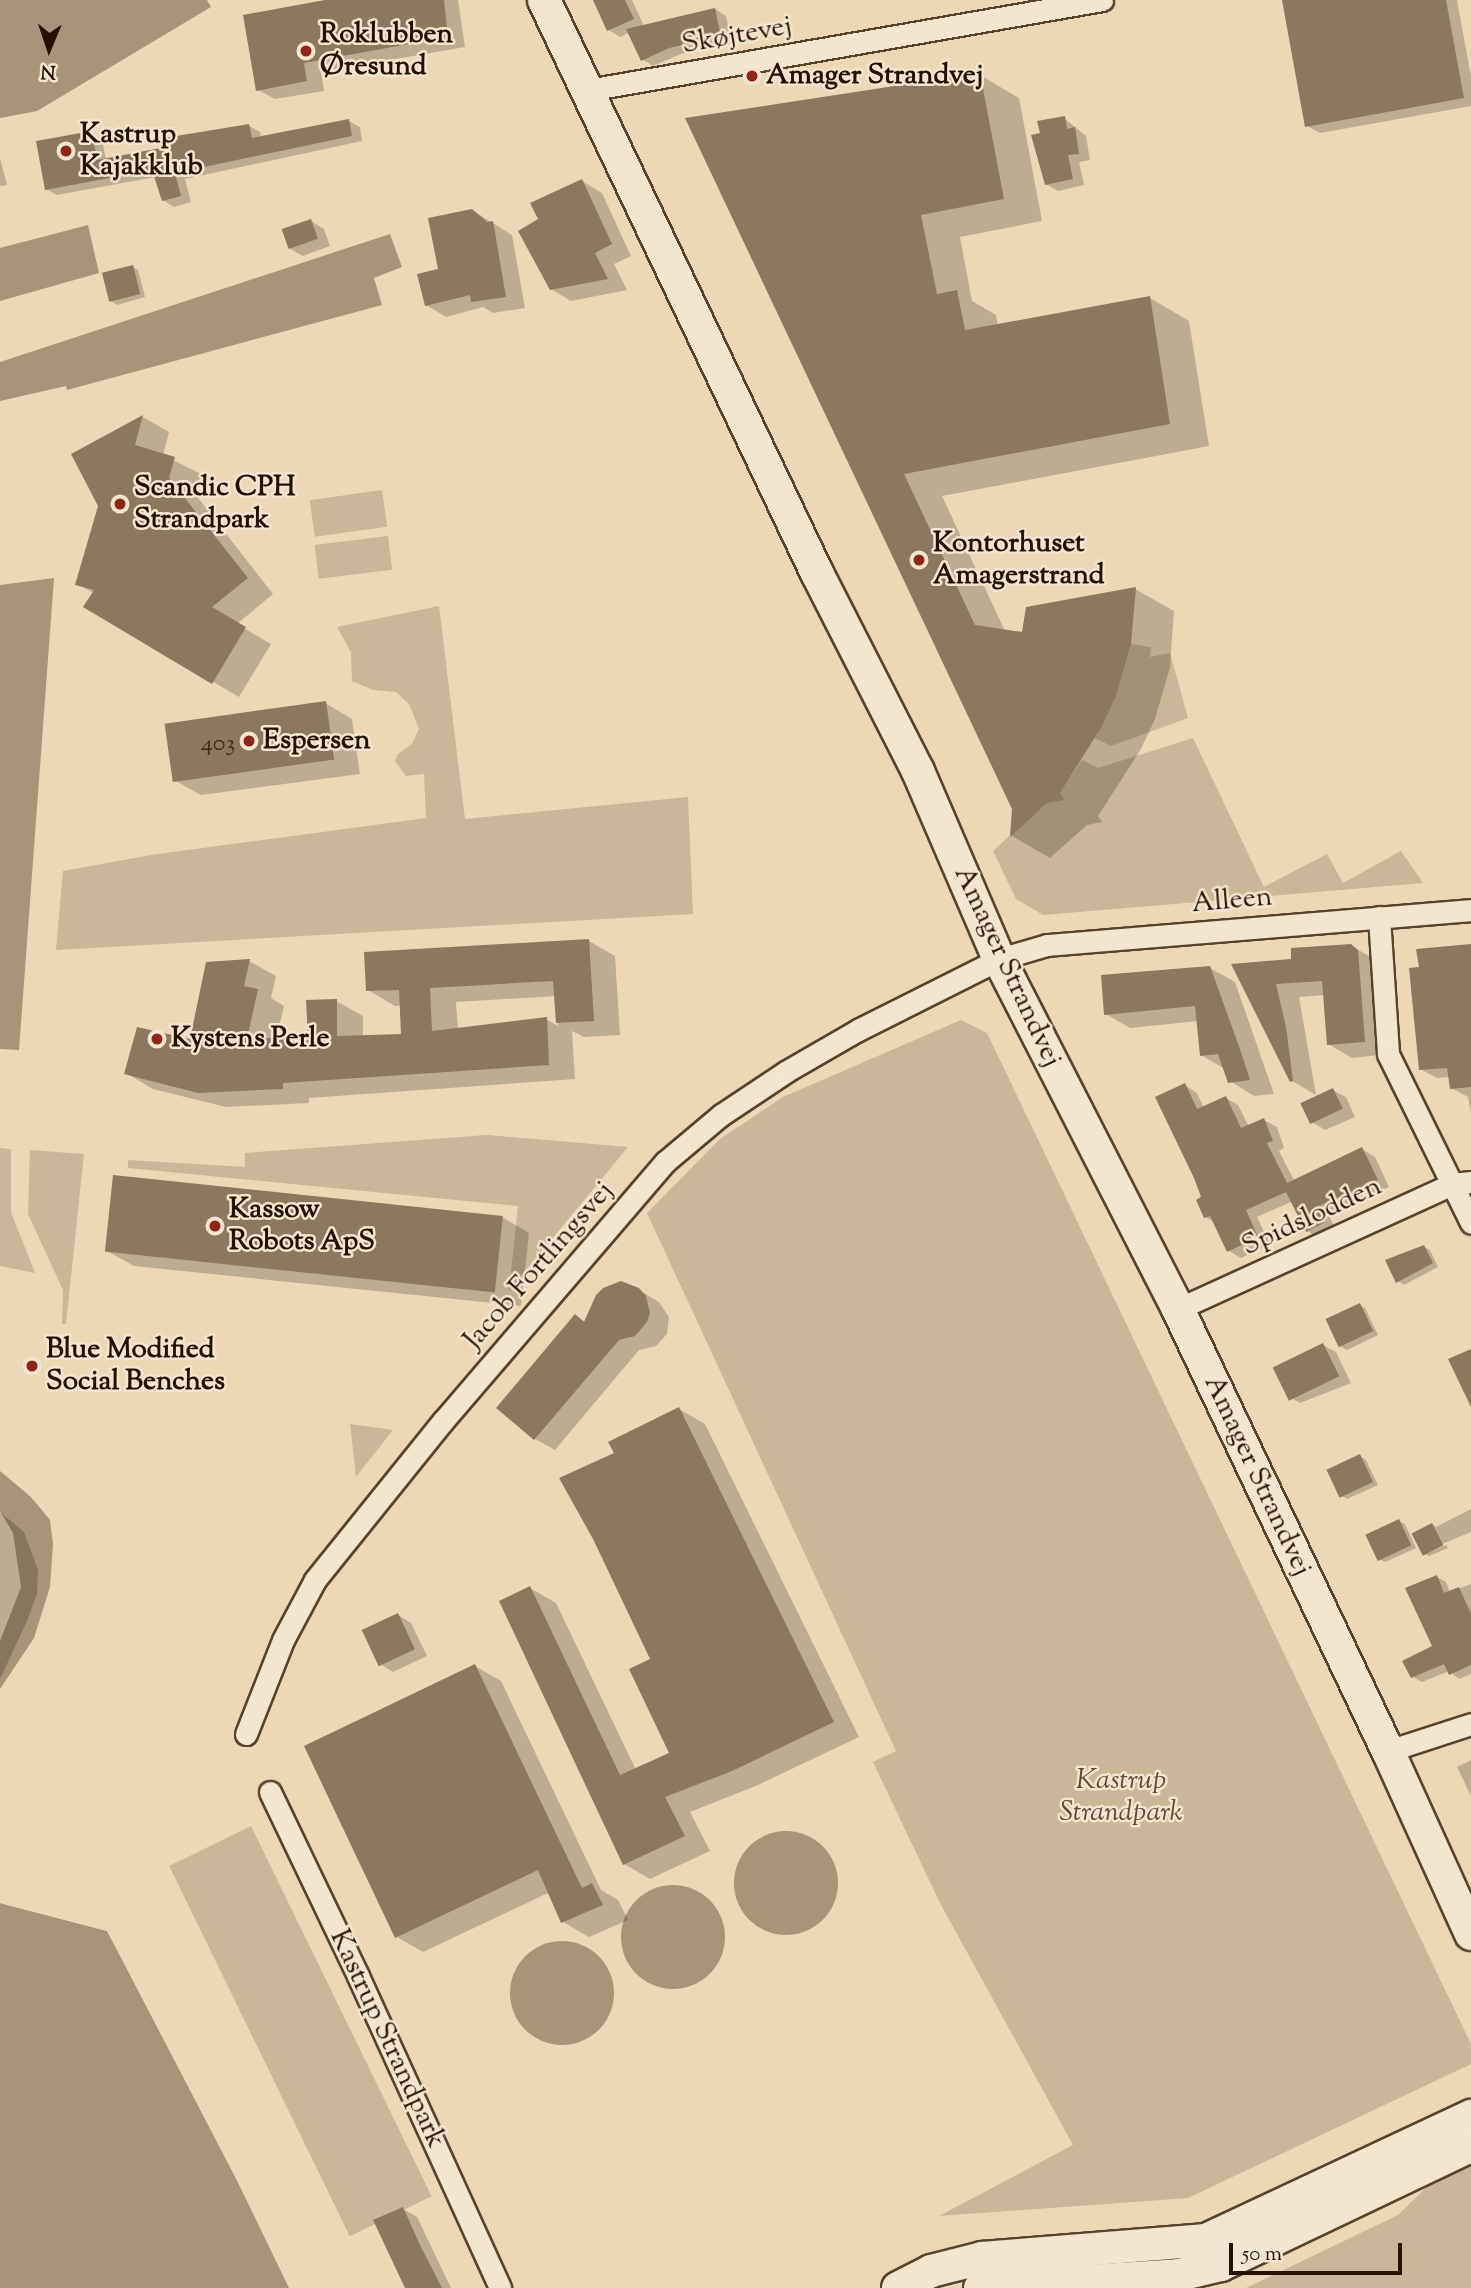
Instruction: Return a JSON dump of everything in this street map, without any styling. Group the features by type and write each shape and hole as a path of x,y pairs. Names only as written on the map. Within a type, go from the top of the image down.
{"street":[{"name":"Amager Strandvej","path":"544,0 817,573 918,771 999,959 1178,1309 1388,1751 1471,1934"},
{"name":"Skøjtevej","path":"588,90 1102,0"},
{"name":"Alleen","path":"999,959 1047,945 1471,909"},
{"path":"1379,917 1388,1054 1462,1183 1471,1223"},
{"name":"Jacob Fortlingsvej","path":"246,1734 283,1640 315,1580 443,1421 665,1162 721,1115 787,1071 858,1030 999,959"},
{"name":"Spidslodden","path":"1178,1309 1462,1183"},
{"path":"1388,1751 1471,1724"},
{"name":"Kastrup Strandpark","path":"270,1793 359,1976 500,2288"},
{"path":"898,2288 931,2271 982,2259 1206,2240 1471,2116"},
{"path":"979,2288 1179,2275 1221,2265 1471,2146"}],"green space":[{"path":"382,490 387,527 315,537 310,500"},
{"path":"388,536 392,570 319,579 315,545"},
{"path":"439,606 465,819 688,797 693,914 56,950 63,871 151,855 426,818 424,774 406,776 395,761 398,754 412,744 419,729 409,704 396,692 373,690 352,681 351,652 337,627"},
{"path":"1131,644 1151,647 1150,657 1170,653 1188,718 1111,746 1095,738 1116,696"},
{"path":"1193,738 1264,887 1327,854 1343,883 1401,851 1423,883 1043,915 1016,899 993,851 1065,785 1082,760 1098,768"},
{"name":"Kastrup Strandpark","path":"961,1020 987,1033 1471,2044 1471,2064 1188,2198 939,2216 1073,2145 940,1903 873,1762 896,1751 647,1213 720,1139 783,1097"},
{"path":"487,1135 628,1147 509,1291 518,1206 128,1168 128,1160 245,1167 245,1153"},
{"path":"0,1148 11,1149 11,1212 35,1273 0,1266"},
{"path":"30,1150 84,1154 66,1324 62,1324 63,1290 28,1214"},
{"path":"350,1424 393,1430 356,1477"},
{"path":"251,1826 432,2196 350,2236 169,1866"},
{"path":"1471,2164 1471,2288 1246,2288 1398,2215 1434,2180"}],"shaded area":[{"path":"0,0 207,0 211,7 37,111 0,118"},
{"path":"88,225 99,273 0,301 0,248"},
{"path":"390,234 402,267 374,278 382,305 67,390 66,386 0,401 0,362"},
{"path":"54,578 19,1050 0,1049 0,585"},
{"path":"0,1471 31,1497 50,1520 53,1544 50,1587 34,1638 0,1689 0,1641 21,1587 13,1533 0,1511"},
{"path":"786,1831 806,1835 823,1846 834,1863 838,1883 834,1903 823,1920 806,1931 786,1935 766,1931 749,1920 738,1903 734,1883 738,1863 749,1846 766,1835"},
{"path":"673,1885 693,1889 710,1900 721,1917 725,1937 721,1957 710,1974 693,1985 673,1989 653,1985 636,1974 625,1957 621,1937 625,1917 636,1900 653,1889"},
{"path":"0,1903 107,1931 159,2019 289,2288 0,2288"},
{"path":"562,1941 582,1945 599,1956 610,1973 614,1993 610,2013 599,2030 582,2041 562,2045 542,2041 525,2030 514,2013 510,1993 514,1973 525,1956 542,1945"}],"pier":[{"path":"1,1900 110,1929 162,2017 293,2288 107,1931 0,1903"}],"building":[{"path":"325,0 444,0 448,37 304,63 307,81 256,91 243,15"},
{"path":"593,0 625,0 634,19 607,31"},
{"path":"1282,0 1446,0 1464,98 1305,127"},
{"path":"715,8 721,37 669,48 641,61 626,29"},
{"path":"980,73 1004,199 921,215 937,294 957,290 965,330 1150,296 1170,424 904,474 975,625 1022,632 1026,607 1136,587 1131,644 1116,696 1102,726 1060,793 1064,800 1047,803 1010,837 1012,809 685,118"},
{"path":"1065,116 1067,129 1075,127 1079,154 1068,155 1073,179 1045,185 1031,135 1040,133 1037,121"},
{"path":"349,119 352,136 175,173 181,196 162,201 152,170 45,190 36,141 92,131 97,160 166,147 164,138 249,124 252,138"},
{"path":"582,179 612,244 595,253 608,279 550,290 518,231 538,219 530,203"},
{"path":"472,209 487,222 493,221 506,297 471,302 470,295 425,306 417,274 438,269 428,218"},
{"path":"311,219 318,239 289,249 282,229"},
{"path":"133,265 140,294 109,302 102,273"},
{"path":"143,415 135,445 175,457 169,478 248,578 212,607 246,627 212,684 83,607 94,590 75,585 98,506 71,454"},
{"name":"Espersen","path":"326,701 334,759 173,782 165,724"},
{"path":"589,939 594,1021 556,1023 553,981 430,988 432,1031 547,1017 549,1065 283,1083 283,1089 198,1093 124,1074 137,1027 190,1039 206,962 250,959 244,986 258,989 247,1039 308,1037 306,1000 337,999 337,1036 401,1034 399,990 366,991 364,952"},
{"path":"1351,944 1358,950 1365,1042 1327,1045 1322,981 1276,984 1286,1027 1293,1081 1290,1082 1231,964 1291,959 1291,948"},
{"path":"1471,944 1471,1087 1450,1089 1447,1068 1419,1070 1409,968 1419,967 1416,949"},
{"path":"1210,966 1250,1080 1228,1083 1218,1054 1200,1056 1195,1006 1104,1015 1101,975"},
{"path":"1185,1083 1197,1109 1226,1096 1241,1128 1264,1118 1273,1141 1267,1143 1287,1183 1362,1147 1378,1180 1317,1207 1324,1223 1306,1232 1286,1192 1246,1210 1258,1237 1227,1252 1210,1216 1204,1218 1196,1200 1201,1197 1194,1178 1155,1097"},
{"path":"1333,1088 1343,1109 1310,1124 1300,1103"},
{"path":"113,1175 503,1216 495,1293 105,1252"},
{"path":"1424,1245 1433,1263 1396,1283 1385,1260"},
{"path":"621,1281 639,1288 646,1296 650,1313 647,1322 635,1336 619,1340 534,1440 496,1408 575,1314 584,1322 596,1295 603,1288"},
{"path":"1360,1303 1373,1331 1339,1347 1326,1319"},
{"path":"1323,1343 1339,1376 1289,1401 1273,1368"},
{"path":"1471,1349 1471,1407 1448,1359"},
{"path":"679,1407 834,1722 732,1771 665,1797 685,1836 623,1865 499,1601 530,1586 620,1775 669,1753 629,1669 650,1659 593,1539 559,1478 614,1453 608,1442"},
{"path":"1360,1454 1373,1482 1340,1498 1326,1470"},
{"path":"1399,1519 1411,1545 1378,1561 1365,1535"},
{"path":"1432,1523 1443,1545 1423,1556 1412,1533"},
{"path":"1437,1575 1444,1593 1459,1587 1471,1614 1471,1665 1449,1675 1444,1664 1411,1678 1402,1661 1432,1646 1405,1588"},
{"path":"398,1613 415,1649 379,1666 362,1630"},
{"path":"475,1664 582,1888 592,1883 603,1905 561,1923 538,1870 395,1938 304,1746"},
{"path":"403,2207 442,2288 405,2288 373,2220"}],"place":[{"name":"Roklubben Øresund","path":"306,51"},
{"name":"Amager Strandvej","path":"752,76"},
{"name":"Kastrup Kajakklub","path":"66,151"},
{"name":"Scandic CPH Strandpark","path":"120,504"},
{"name":"Kontorhuset Amagerstrand","path":"919,560"},
{"name":"Espersen","path":"249,741"},
{"name":"Kystens Perle","path":"157,1039"},
{"name":"Kassow Robots ApS","path":"215,1226"},
{"name":"Blue Modified Social Benches","path":"32,1366"}]}
